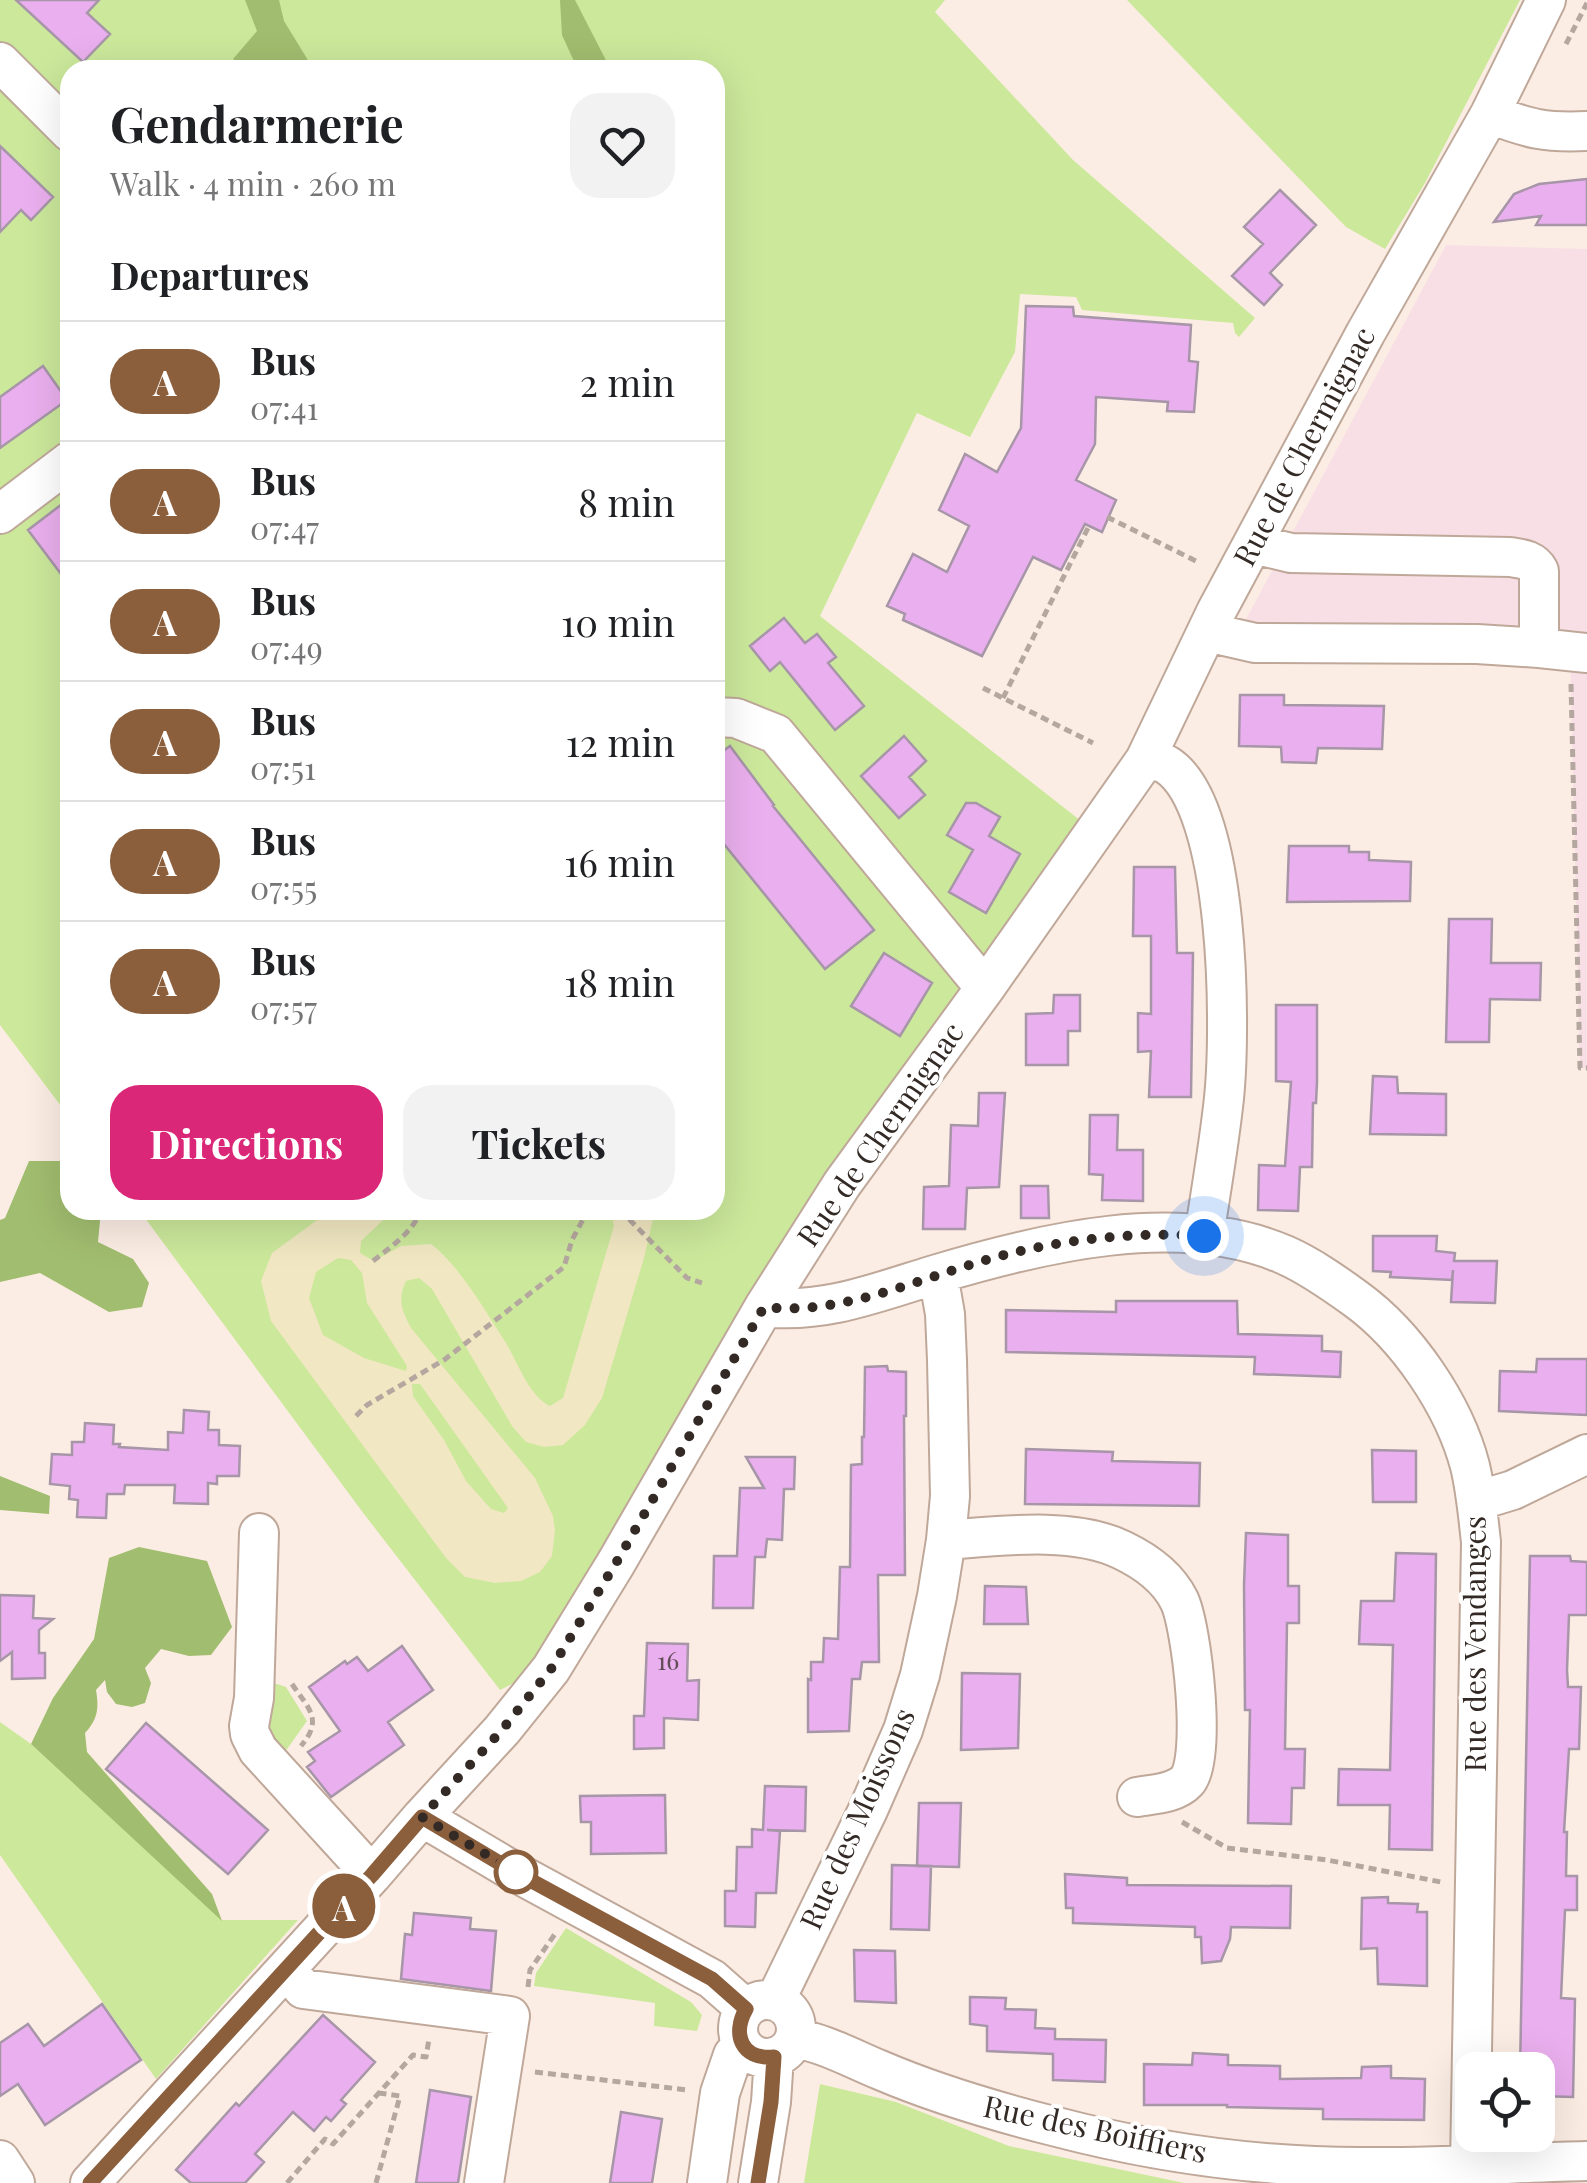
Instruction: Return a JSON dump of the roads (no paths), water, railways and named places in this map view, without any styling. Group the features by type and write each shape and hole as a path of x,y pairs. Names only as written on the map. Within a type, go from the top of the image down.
{"street":[{"name":"Rue de Chermignac","path":"90,2183 287,1970 502,1730 551,1669 764,1307 842,1184 1145,760 1252,544 1490,114 1546,0"},
{"path":"0,62 60,122"},
{"path":"1490,114 1545,132 1587,131"},
{"path":"0,514 60,469"},
{"path":"1207,632 1255,644 1477,644 1565,651 1540,572 1535,564 1524,559 1291,553 1252,544"},
{"path":"725,718 736,718 776,734 985,988"},
{"path":"1145,760 1164,762 1189,788 1213,862 1221,906 1227,1055 1204,1236"},
{"name":"Rue des Vendanges","path":"764,1307 787,1310 830,1306 1012,1253 1078,1240 1130,1234 1204,1236 1241,1242 1285,1256 1375,1313 1408,1348 1436,1390 1469,1463 1481,1542 1470,2164"},
{"name":"Rue des Moissons","path":"760,2005 868,1810 903,1730 920,1675 946,1540 950,1496 944,1314 938,1274"},
{"path":"1477,1501 1514,1490 1587,1454"},
{"path":"259,1533 250,1734 258,1750 372,1875"},
{"path":"946,1540 1048,1535 1086,1539 1118,1548 1165,1579 1186,1617 1197,1754 1194,1770 1176,1789 1137,1797"},
{"path":"422,1817 760,2005 790,2011 796,2028 772,2048 733,2055 720,2093 708,2183"},
{"path":"287,1970 303,1989 510,2016 484,2183"},
{"path":"760,2005 739,2021 738,2032 741,2041 772,2048"},
{"path":"758,2183 771,2102 772,2048"},
{"name":"Rue des Boiffiers","path":"772,2048 843,2052 878,2070 964,2102 1056,2127 1278,2173 1470,2164 1530,2173 1587,2161"},
{"path":"0,2160 15,2183"}]}
